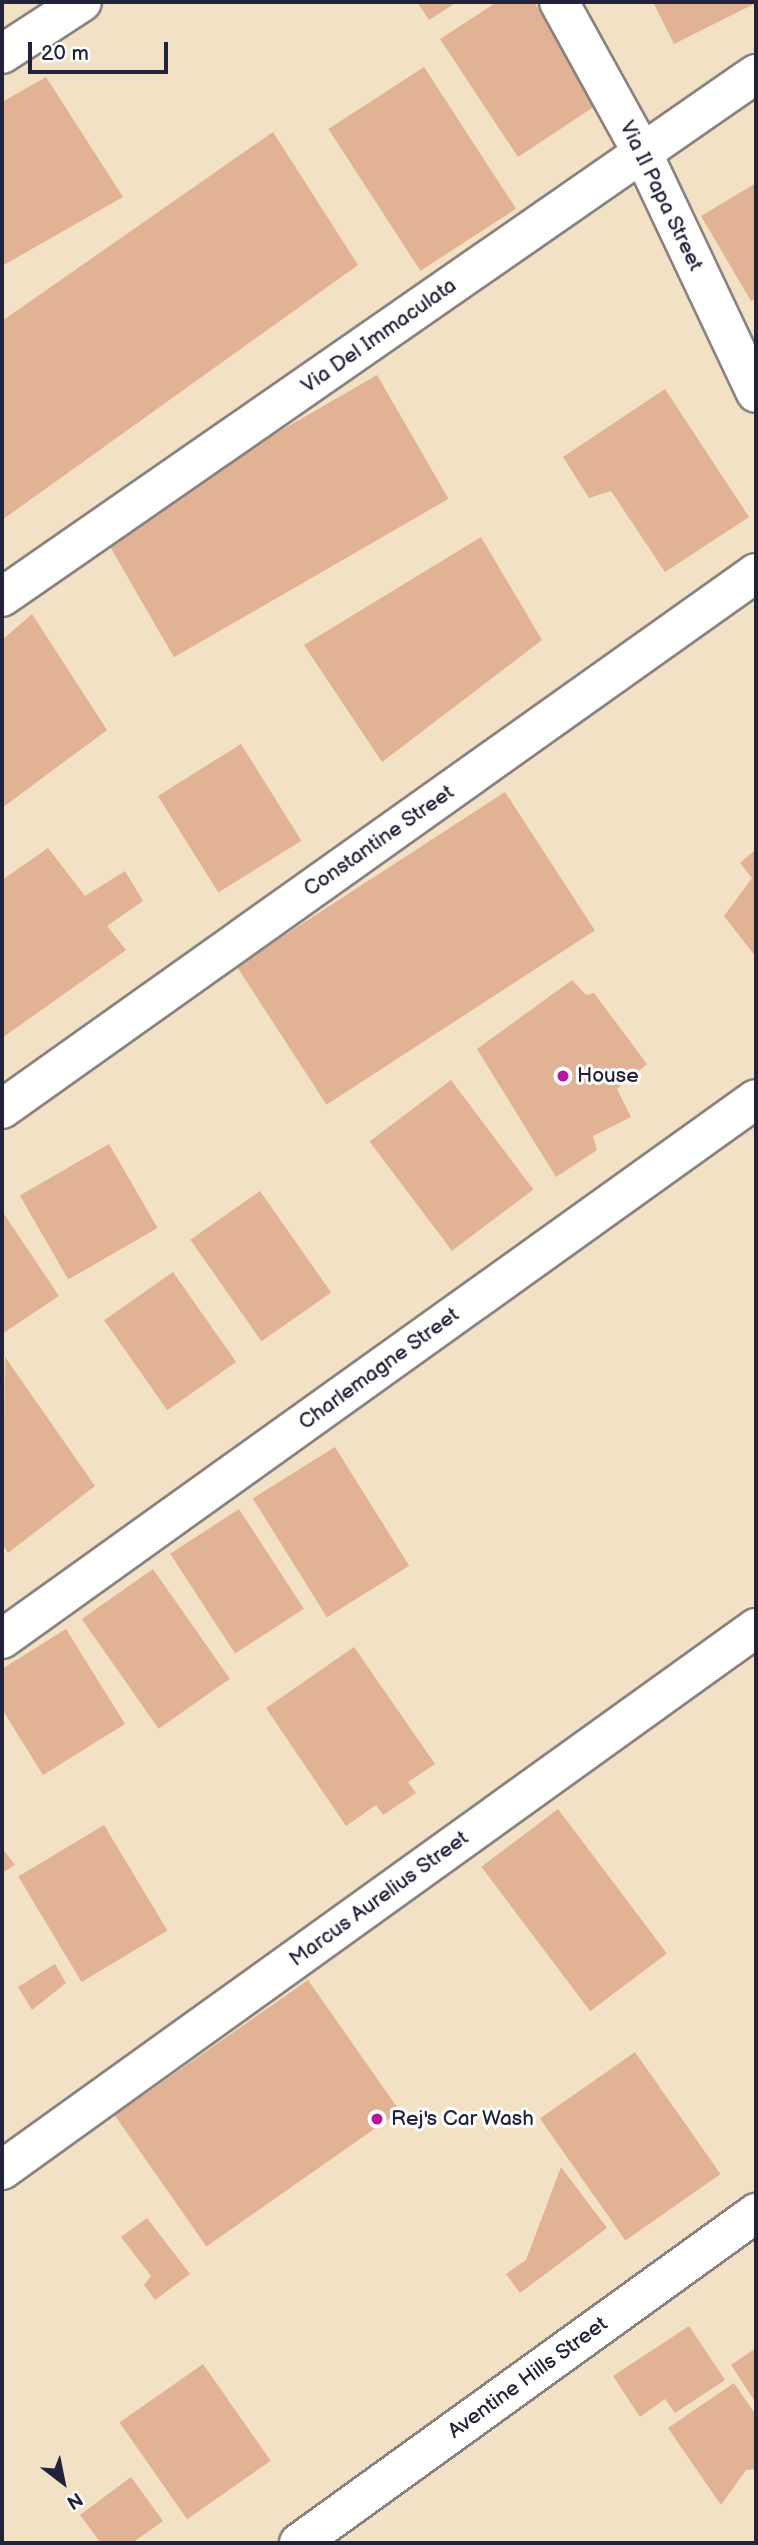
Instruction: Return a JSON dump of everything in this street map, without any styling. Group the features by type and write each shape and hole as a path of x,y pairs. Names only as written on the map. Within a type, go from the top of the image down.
{"street":[{"path":"2,54 82,2"},
{"name":"Via Il Papa Street","path":"559,2 643,154 756,393"},
{"name":"Via Del Immaculata","path":"2,597 756,74"},
{"name":"Constantine Street","path":"2,1109 756,573"},
{"name":"Charlemagne Street","path":"2,1639 756,1099"},
{"name":"Marcus Aurelius Street","path":"2,2170 756,1628"},
{"name":"Aventine Hills Street","path":"299,2543 756,2213"}],"building":[{"path":"417,2 457,2 429,20"},
{"path":"497,2 534,2 601,102 518,157 440,39"},
{"path":"653,2 756,2 756,3 674,44"},
{"path":"424,67 516,209 420,271 328,129"},
{"path":"46,77 123,197 2,266 2,102"},
{"path":"273,132 358,265 2,520 2,321"},
{"path":"756,183 756,298 751,301 701,216"},
{"path":"377,375 448,499 174,657 102,534"},
{"path":"665,389 749,517 665,572 611,491 589,498 563,457"},
{"path":"481,537 542,640 382,762 304,645"},
{"path":"32,614 107,730 2,808 2,640"},
{"path":"241,744 301,841 218,893 158,796"},
{"path":"505,792 595,930 326,1105 237,966"},
{"path":"48,848 85,896 125,871 143,901 107,926 126,950 2,1038 2,880"},
{"path":"756,849 756,957 724,916 752,878 740,863"},
{"name":"House","path":"572,980 586,995 594,993 647,1064 617,1089 631,1117 593,1136 597,1150 556,1177 477,1049"},
{"path":"451,1080 533,1189 452,1251 370,1141"},
{"path":"109,1144 158,1228 68,1280 20,1196"},
{"path":"260,1191 331,1293 261,1341 190,1240"},
{"path":"2,1211 59,1296 2,1334"},
{"path":"173,1272 236,1362 167,1410 104,1320"},
{"path":"5,1357 95,1486 8,1553 2,1543"},
{"path":"335,1447 409,1566 327,1617 253,1498"},
{"path":"239,1509 304,1609 235,1653 170,1554"},
{"path":"153,1569 230,1679 159,1729 82,1619"},
{"path":"66,1629 125,1724 43,1775 2,1709 2,1669"},
{"path":"354,1647 435,1764 408,1782 416,1793 383,1815 376,1805 346,1826 266,1708"},
{"path":"558,1809 667,1954 590,2011 481,1867"},
{"path":"104,1825 167,1930 82,1982 18,1877"},
{"path":"2,1848 15,1865 2,1873"},
{"path":"55,1964 66,1983 32,2010 18,1987"},
{"path":"308,1980 400,2111 206,2246 115,2115"},
{"path":"635,2052 720,2174 625,2241 540,2119"},
{"path":"561,2167 607,2228 520,2293 506,2274 526,2260"},
{"path":"147,2218 190,2274 155,2300 144,2285 151,2276 121,2237"},
{"path":"689,2326 725,2380 675,2413 665,2399 640,2417 613,2376"},
{"path":"756,2348 756,2403 731,2365"},
{"path":"203,2364 271,2461 187,2519 119,2423"},
{"path":"734,2383 756,2415 756,2469 746,2470 721,2505 668,2428"},
{"path":"131,2477 163,2521 132,2543 101,2543 80,2515"}],"place":[{"name":"House","path":"563,1076"},
{"name":"Rej's Car Wash","path":"377,2119"}]}
